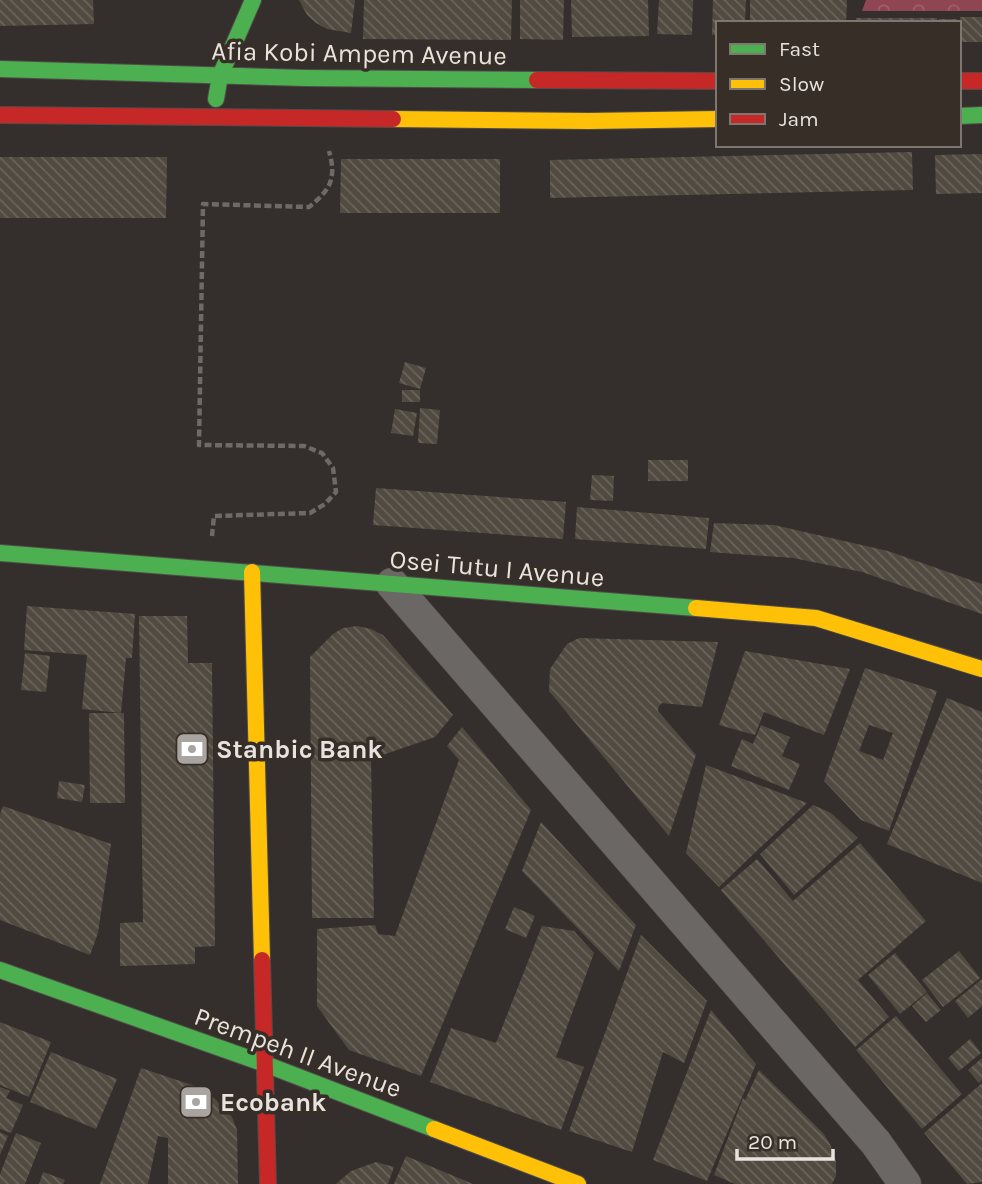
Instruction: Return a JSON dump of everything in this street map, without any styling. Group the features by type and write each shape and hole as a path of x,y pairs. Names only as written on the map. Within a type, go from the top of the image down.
{"street":[{"path":"212,117 220,76 253,0"},
{"name":"Afia Kobi Ampem Avenue","path":"0,69 220,76 716,81"},
{"path":"961,81 982,80"},
{"path":"0,115 589,121 716,119"},
{"path":"961,116 982,116"},
{"name":"Osei Tutu I Avenue","path":"0,553 816,618 982,669"},
{"path":"252,572 268,1184"},
{"path":"392,584 876,1143 905,1184"},
{"name":"Prempeh II Avenue","path":"0,970 265,1064 578,1184"},
{"path":"874,1184 876,1143"}],"path":[{"path":"210,569 214,516 310,513 325,504 336,492 333,468 323,453 304,446 199,445 203,204 309,207 327,193 334,168 329,149 320,145"}],"green space":[{"path":"866,0 982,0 982,11 862,11"}],"building":[{"path":"0,0 93,0 94,24 0,26"},
{"path":"299,0 355,0 351,33 327,29 316,23 307,15"},
{"path":"364,0 512,0 511,40 363,39"},
{"path":"520,0 564,0 563,40 520,39"},
{"path":"571,0 648,0 649,36 572,37"},
{"path":"659,0 693,0 692,35 657,34"},
{"path":"713,0 746,0 745,21 716,21 716,35 712,35"},
{"path":"750,0 847,0 846,21 750,21"},
{"path":"960,17 982,17 982,42 961,42"},
{"path":"856,18 937,18 937,21 856,21"},
{"path":"938,19 957,19 957,21"},
{"path":"912,152 913,190 550,198 550,160"},
{"path":"982,154 982,193 936,194 935,155"},
{"path":"0,157 167,157 166,218 0,218"},
{"path":"341,159 500,159 500,213 340,213"},
{"path":"405,362 426,368 420,389 399,383"},
{"path":"402,390 420,390 420,402 402,402"},
{"path":"420,408 440,410 437,444 418,443"},
{"path":"395,409 417,413 413,436 391,433"},
{"path":"648,460 688,460 688,481 648,481"},
{"path":"592,475 614,476 613,501 590,500"},
{"path":"376,488 566,502 563,539 373,525"},
{"path":"577,507 709,518 706,549 575,539"},
{"path":"714,523 774,525 888,551 982,584 982,614 862,572 793,558 710,552"},
{"path":"27,606 135,614 132,658 126,658 121,713 82,709 87,655 24,650"},
{"path":"139,616 187,616 188,663 212,663 215,946 195,947 195,964 120,966 120,923 143,922"},
{"path":"357,626 383,635 453,715 435,737 371,759 374,918 312,918 310,657 333,634 343,628"},
{"path":"579,638 718,642 702,707 662,703 659,706 658,711 696,755 669,836 549,691 550,669 567,644"},
{"path":"745,651 850,669 824,735 764,712 755,735 719,725"},
{"path":"25,653 50,656 46,692 21,690"},
{"path":"865,668 937,691 889,831 861,820 824,781","holes":["869,725 893,733 883,760 859,751"]},
{"path":"947,698 982,712 982,883 887,844"},
{"path":"89,713 124,713 125,803 90,803"},
{"path":"761,725 790,737 782,756 800,764 789,790 731,766 742,739 753,744"},
{"path":"462,727 531,810 421,1076 349,1050 317,1006 317,929 375,925 378,934 395,936 459,760 447,746"},
{"path":"706,765 807,803 719,887 686,853"},
{"path":"59,781 85,785 82,802 57,798"},
{"path":"813,805 831,813 858,838 794,895 760,854"},
{"path":"3,806 111,844 98,933 90,955 0,920 0,814"},
{"path":"541,822 636,925 619,971 522,871"},
{"path":"860,843 926,921 858,980 889,1017 855,1047 721,890 757,859 793,901"},
{"path":"514,907 535,916 526,938 505,929"},
{"path":"542,926 574,931 594,953 556,1057 584,1067 561,1130 430,1082 451,1028 496,1043"},
{"path":"641,935 707,1001 684,1063 663,1052 632,1152 569,1131"},
{"path":"959,951 980,978 943,1007 922,980"},
{"path":"895,953 927,992 900,1014 868,975"},
{"path":"982,979 982,1006 968,1018 955,1001"},
{"path":"927,993 941,1010 926,1022 912,1006"},
{"path":"711,1010 756,1064 707,1181 653,1160"},
{"path":"896,1016 962,1094 922,1129 856,1050"},
{"path":"0,1022 51,1042 29,1097 0,1085"},
{"path":"970,1039 981,1053 959,1071 948,1058"},
{"path":"51,1052 117,1079 96,1129 30,1102"},
{"path":"982,1058 982,1080 979,1083 968,1070"},
{"path":"141,1068 201,1088 232,1117 237,1130 238,1184 168,1184 168,1138 158,1136 148,1184 100,1184"},
{"path":"759,1070 823,1133 836,1161 836,1176 832,1184 735,1184 714,1175 743,1098 745,1100"},
{"path":"982,1083 982,1182 967,1184 924,1133"},
{"path":"0,1087 10,1091 6,1098 23,1105 11,1133 0,1129"},
{"path":"0,1132 8,1136 0,1155"},
{"path":"16,1133 41,1143 25,1184 0,1184 0,1174"},
{"path":"406,1156 473,1184 394,1184"},
{"path":"376,1162 394,1167 388,1184 336,1184 351,1171"},
{"path":"43,1172 65,1180 63,1184 39,1184"}],"traffic: fast":[{"path":"216,99 220,76 253,0"},
{"path":"0,69 305,78 537,80"},
{"path":"961,116 982,115"},
{"path":"0,553 696,608"},
{"path":"0,970 265,1064 434,1129"}],"traffic: slow":[{"path":"393,119 716,119"},
{"path":"252,572 262,960"},
{"path":"696,608 816,618 982,669"},
{"path":"434,1129 578,1184"}],"traffic: jam":[{"path":"537,80 716,81"},
{"path":"961,81 982,81"},
{"path":"0,115 393,119"},
{"path":"262,960 268,1184"}],"place":[{"name":"Stanbic Bank","path":"192,749"},
{"name":"Ecobank","path":"196,1102"}]}
